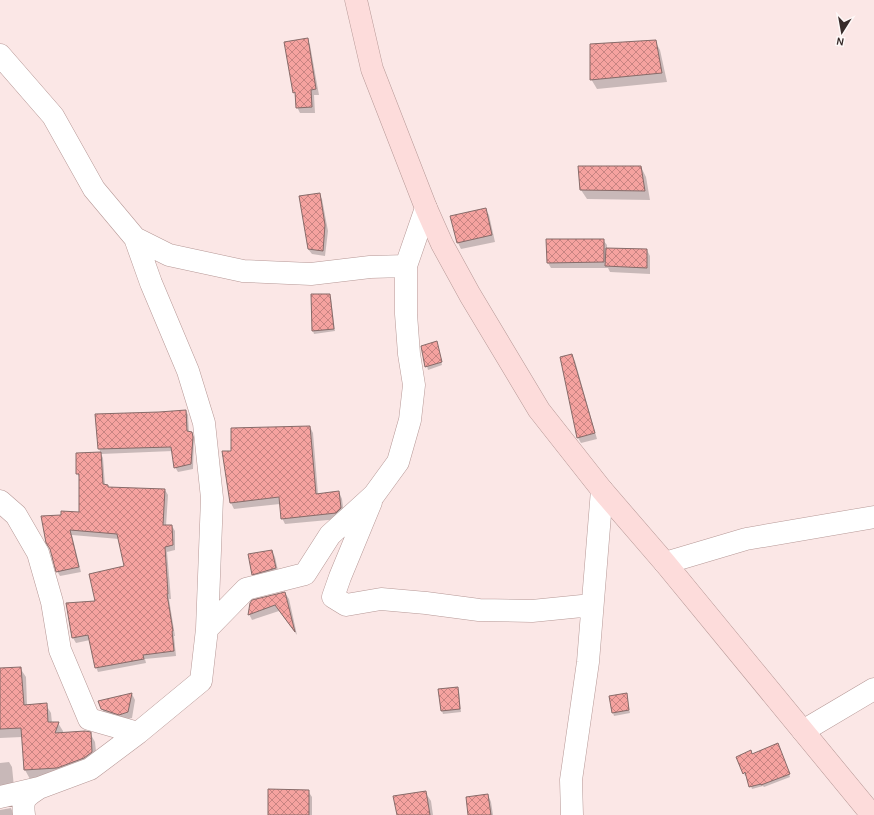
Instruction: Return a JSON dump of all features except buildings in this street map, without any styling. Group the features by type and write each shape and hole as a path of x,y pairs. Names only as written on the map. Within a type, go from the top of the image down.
{"main road":[{"path":"356,0 372,69 418,190 442,244 470,295 540,410 602,490 665,563 872,815"}],"street":[{"path":"0,55 52,116 94,189 135,238 151,283 188,371 204,423 212,498 207,629 201,681 138,733 90,769 39,788 0,796"},
{"path":"207,629 246,589 305,574 330,535 374,495 398,462 410,420 414,385 407,330 406,266 426,208"},
{"path":"135,238 168,255 243,272 311,274 370,267 406,266"},
{"path":"572,815 572,780 588,662 602,490"},
{"path":"374,495 333,597 346,605 381,599 478,610 532,611 592,605"},
{"path":"0,501 16,515 38,553 52,602 60,650 89,719 138,733"},
{"path":"665,563 746,539 874,518"},
{"path":"803,731 874,689"},
{"path":"24,815 23,804 28,795 39,788"}]}
